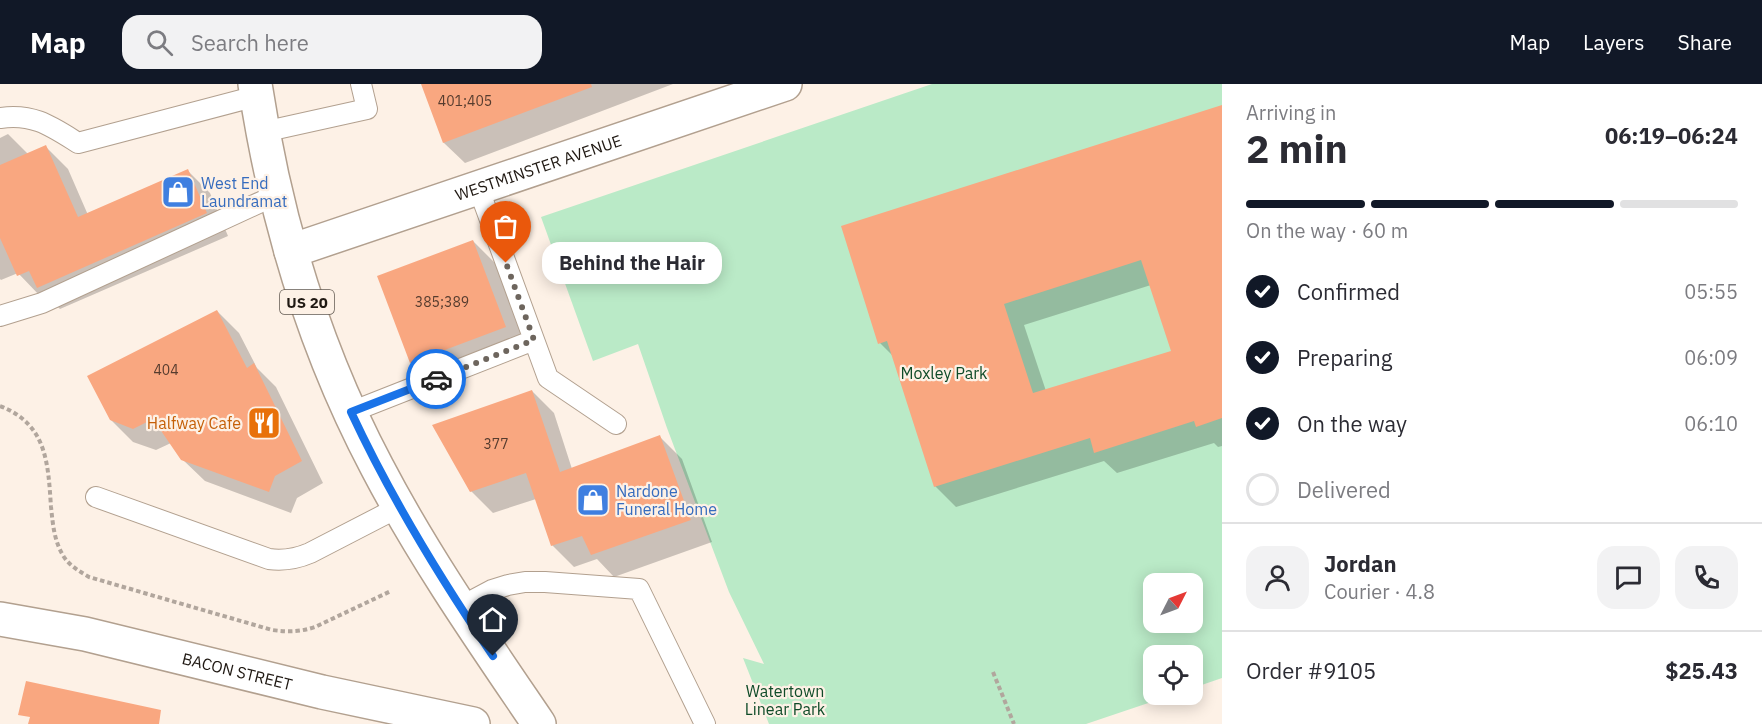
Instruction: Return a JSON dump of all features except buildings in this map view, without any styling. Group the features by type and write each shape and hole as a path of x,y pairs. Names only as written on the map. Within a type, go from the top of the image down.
{"street":[{"name":"WESTMINSTER AVENUE","path":"291,251 785,84"},
{"name":"US 20","path":"256,90 276,195 291,251 315,324 351,412 399,507 535,723"},
{"name":"BACON STREET","path":"0,619 85,634 322,692 473,724"}],"lane":[{"path":"263,132 367,109 361,84"},
{"path":"0,118 17,115 33,118 78,143 256,90"},
{"path":"478,187 548,378 616,424"},
{"path":"0,316 42,303 276,195"},
{"path":"351,412 534,340"},
{"path":"96,497 269,559 283,561 310,553 399,507"},
{"path":"460,607 492,590 525,582 639,589 705,724"}],"path":[{"path":"0,406 21,416 39,438 47,465 53,529 57,543 64,557 75,569 89,577 272,630 290,632 315,627 391,591"},
{"path":"993,672 1014,724"}],"green space":[{"name":"Moxley Park","path":"932,84 1222,84 1222,678 1203,685 1203,645 1143,645 1143,705 1086,724 769,724 743,658 764,664 729,592 638,344 593,361 541,217"}],"way so far":[{"path":"436,379 534,340 506,263"}],"place":[{"name":"West End Laundramat","path":"178,192"},
{"name":"Behind the Hair","path":"506,263"},
{"name":"Halfway Cafe","path":"264,423"},
{"name":"Nardone Funeral Home","path":"593,500"}],"route":[{"path":"436,379 351,412 387,487 437,571 493,656"}],"park label":[{"name":"Watertown Linear Park","path":"785,700"}]}
